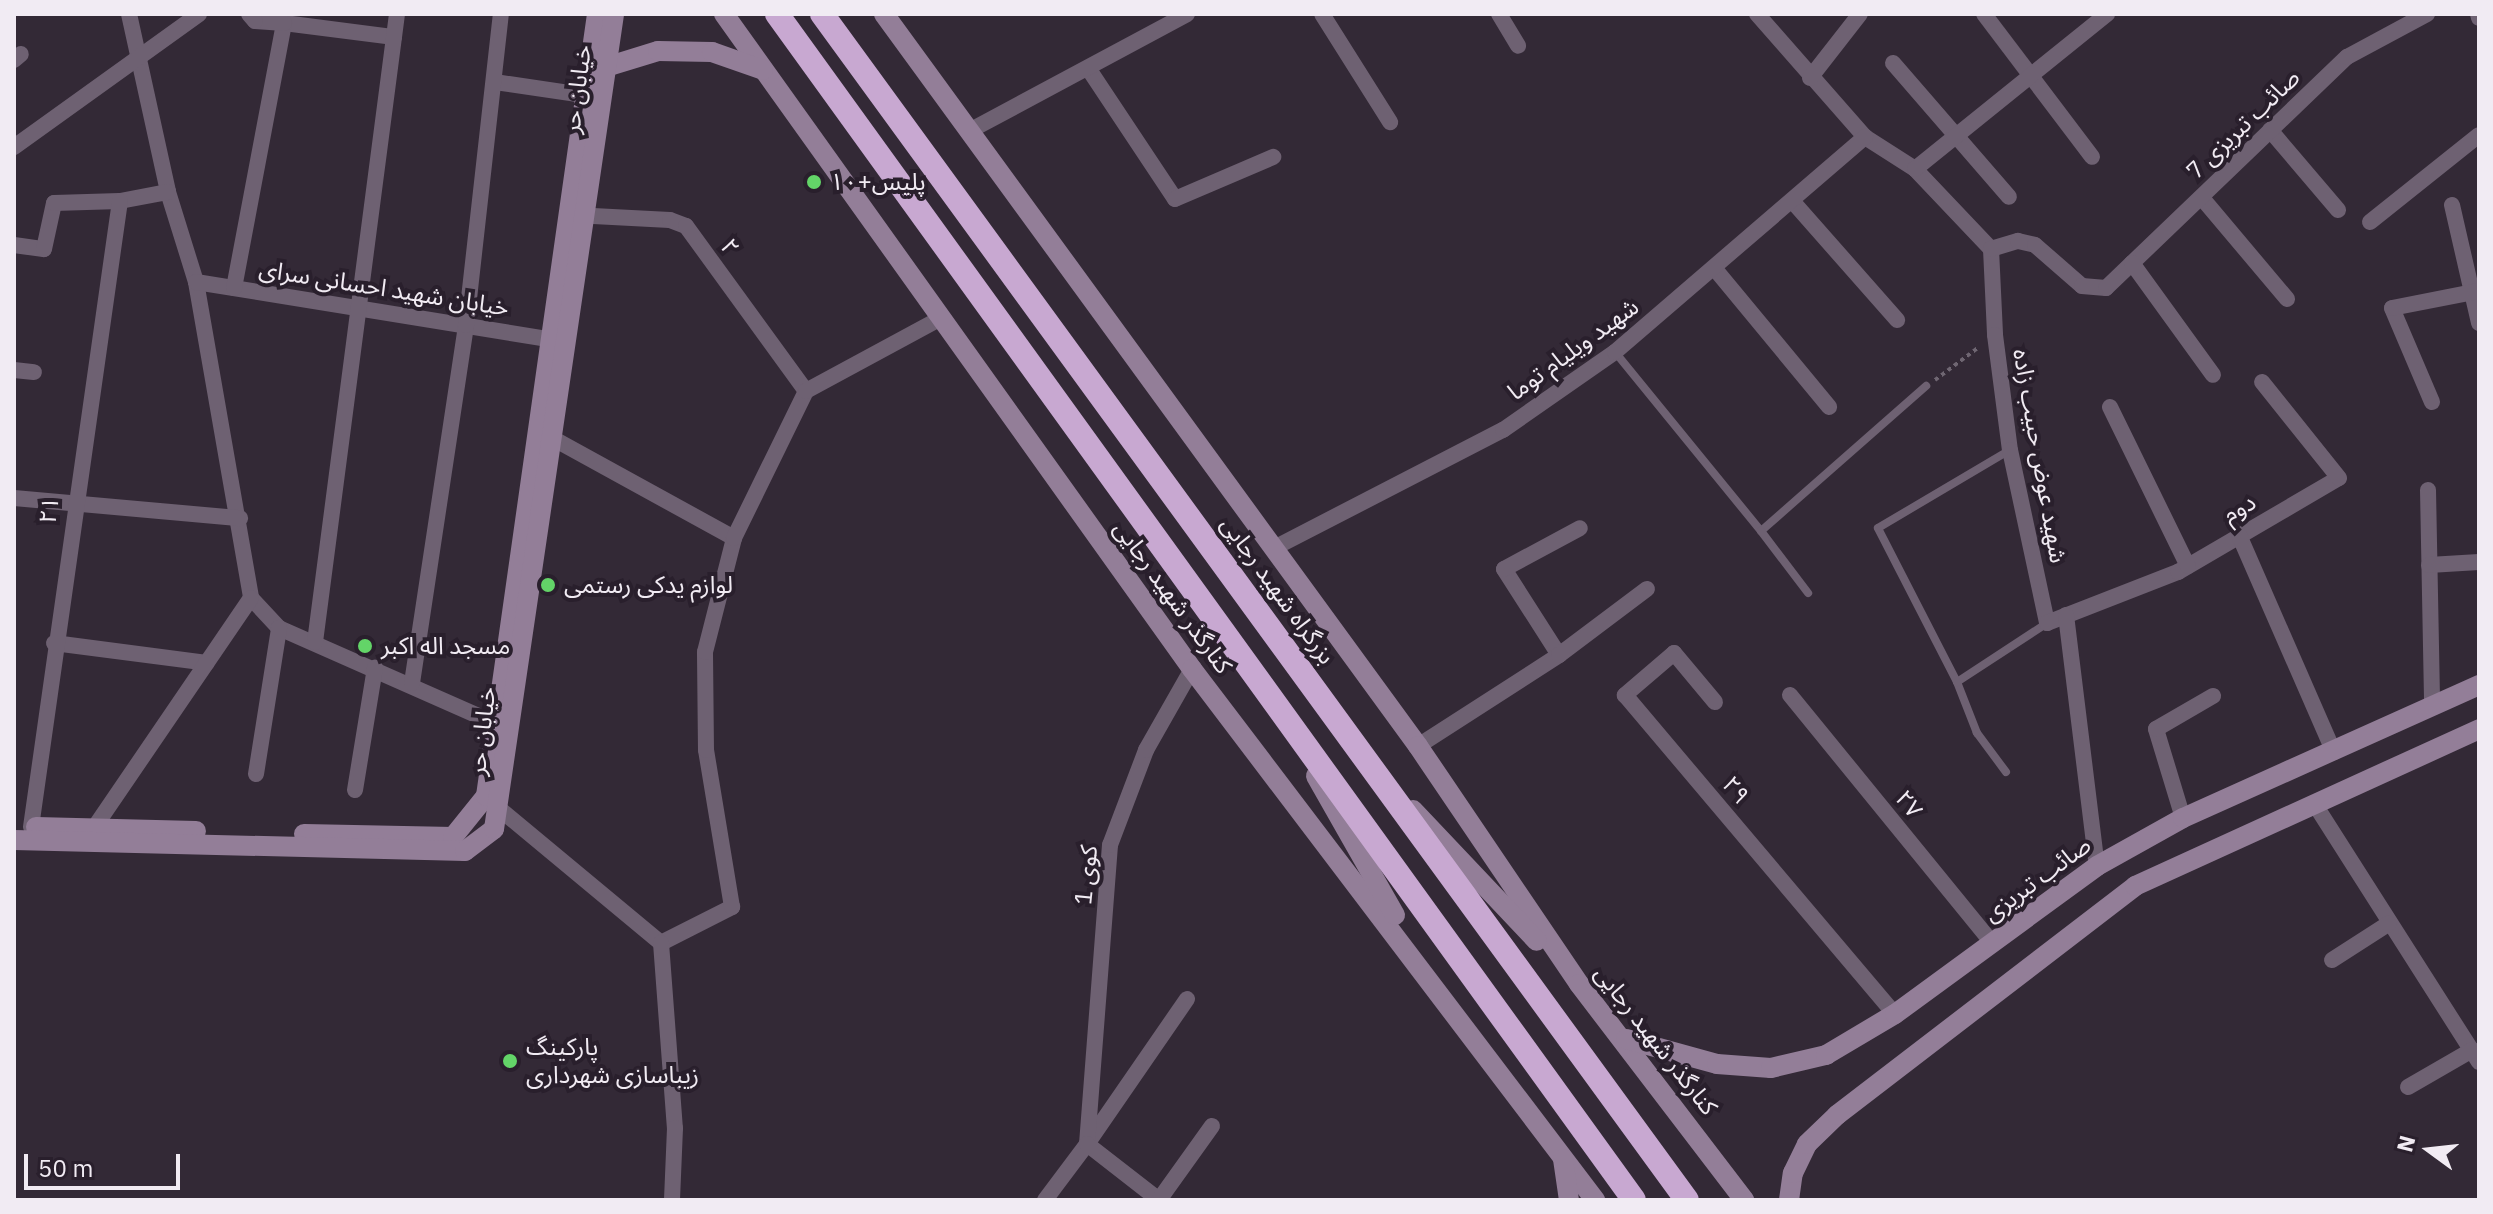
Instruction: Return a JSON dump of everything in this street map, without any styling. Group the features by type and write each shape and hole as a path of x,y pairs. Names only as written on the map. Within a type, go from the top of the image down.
{"highway":[{"path":"777,14 1634,1200"},
{"name":"بزرگراه شهید رجایی","path":"822,14 1687,1200"}],"street":[{"path":"129,14 168,192 196,282 240,518 251,598 279,628 412,683 500,725"},
{"path":"14,147 199,14"},
{"path":"249,14 255,21 394,37"},
{"path":"315,642 397,14"},
{"path":"412,683 466,325 501,14"},
{"name":"خیابان حر","path":"14,840 465,851 494,829 492,802 500,725 594,97 597,14"},
{"name":"خیابان حر","path":"594,97 606,67 614,14"},
{"name":"کنارگذر شهید رجایی","path":"724,14 1192,669 1595,1200"},
{"name":"کنارگذر شهید رجایی","path":"884,14 1418,746 1579,984 1626,1039 1744,1200"},
{"path":"971,130 1187,14"},
{"path":"1322,14 1390,122"},
{"path":"1499,14 1518,46"},
{"path":"1757,14 1810,78 1865,137 1915,169 1991,249"},
{"path":"1810,78 1860,14"},
{"path":"1984,14 2033,73 2092,157"},
{"path":"1915,169 2107,14"},
{"name":"صائب تبریزی 7","path":"1991,249 2018,241 2035,245 2082,286 2106,288 2347,57 2427,14"},
{"path":"234,288 284,23"},
{"path":"606,67 671,51 712,52 763,70"},
{"path":"1893,63 2009,197"},
{"path":"1088,68 1175,199 1273,157"},
{"path":"495,82 594,97"},
{"path":"2270,130 2338,210"},
{"path":"2370,222 2479,135"},
{"name":"شهید ویلیام توما","path":"1274,548 1503,430 1615,352 1794,203 1865,137"},
{"path":"14,245 44,249 54,203 120,201 168,192"},
{"path":"2202,198 2287,299"},
{"name":"۲۱","path":"23,826 54,643 120,201"},
{"path":"1794,203 1897,320"},
{"path":"2452,205 2476,292 2479,323"},
{"name":"۲","path":"576,215 670,220 686,226 806,391"},
{"name":"شهید عوض حبیب زاده","path":"1991,249 1995,335 2010,450 2047,623"},
{"path":"2132,263 2213,375"},
{"path":"1715,269 1829,407"},
{"name":"خیابان شهید احسانی سرای","path":"196,282 556,340"},
{"path":"2432,402 2392,308 2476,292"},
{"path":"661,943 732,907 706,750 705,652 734,538 806,391 941,318"},
{"path":"14,370 34,372"},
{"name":"دوم","path":"2047,623 2188,566 2339,478 2262,382"},
{"path":"2110,407 2188,566"},
{"path":"543,433 734,538"},
{"path":"2428,490 2432,707"},
{"path":"14,498 240,518"},
{"path":"1559,655 1504,569 1580,528"},
{"path":"2239,535 2334,752"},
{"path":"2429,565 2479,562"},
{"path":"1418,746 1559,655 1647,589"},
{"path":"94,828 251,598"},
{"path":"2066,615 2097,866"},
{"path":"256,774 279,628"},
{"path":"54,643 207,663"},
{"name":"۲۹","path":"1715,702 1674,653 1625,695 1895,1014"},
{"path":"355,790 375,668"},
{"name":"کوی 1","path":"1087,1144 1110,845 1146,750 1192,669"},
{"name":"صائب تبریزی","path":"1626,1039 1717,1064 1771,1068 1826,1055 1895,1014 2097,866 2183,818 2479,685"},
{"name":"۲۷","path":"1790,695 1992,943"},
{"path":"1271,696 1431,980"},
{"path":"2183,818 2156,729 2213,696"},
{"path":"1789,1200 1793,1173 1807,1144 1837,1115 2135,886 2479,729"},
{"path":"1382,778 1579,984"},
{"path":"492,802 661,943 675,1128 672,1200"},
{"name":"خیابان حر","path":"23,826 453,837 492,802"},
{"path":"2314,803 2388,924 2476,1056 2408,1087"},
{"path":"2332,960 2388,924"},
{"path":"1045,1200 1187,999"},
{"path":"1087,1144 1159,1200 1212,1126"},
{"path":"1562,1156 1569,1200"}],"lane":[{"path":"1615,352 1808,593"},
{"path":"1761,531 1926,386"},
{"path":"2006,772 1977,733 1957,682 1878,528 2010,450"},
{"path":"1957,682 2047,623"}],"path":[{"path":"1926,386 1995,335"}],"place":[{"name":"پلیس+١٠","path":"814,182"},
{"name":"لوازم یدکی رستمی","path":"548,585"},
{"name":"مسجد اله اکبر","path":"365,646"},
{"name":"پارکینگ زیباسازی شهرداری","path":"510,1061"}]}
